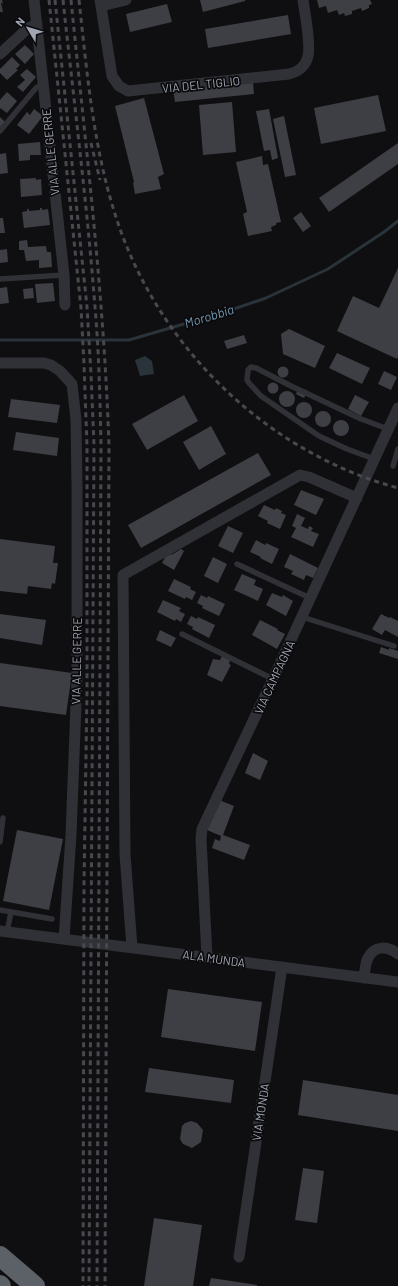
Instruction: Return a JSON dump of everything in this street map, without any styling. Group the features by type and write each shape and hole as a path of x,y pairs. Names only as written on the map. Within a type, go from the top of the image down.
{"highway":[{"path":"0,1256 35,1286"}],"street":[{"name":"VIA ALLE GERRE","path":"34,0 64,275 65,305"},
{"path":"100,3 126,0"},
{"name":"VIA DEL TIGLIO","path":"100,3 111,68 115,82 123,89 128,91 137,91 297,72 304,65 308,56 303,0"},
{"path":"0,54 28,28 37,24"},
{"name":"VIA ALLE GERRE","path":"0,363 51,364 66,375 72,384 76,420 77,678 71,835 64,939"},
{"name":"VIA CAMPAGNA","path":"207,957 201,834 374,459 393,426 398,408"},
{"path":"132,948 125,846 123,575 300,476 309,477 357,498"},
{"name":"ALA MUNDA","path":"2,933 64,939 398,982"},
{"path":"364,978 368,959 373,952 380,948 388,948 398,954"},
{"name":"VIA MONDA","path":"238,1257 282,967"}],"lane":[{"path":"0,131 36,88 43,84"},
{"path":"0,279 64,275"},
{"path":"374,459 319,436 261,396 249,383 247,377 248,370 251,367 256,368 361,419 393,426"},
{"path":"393,466 398,449"},
{"path":"237,564 310,598"},
{"path":"302,617 394,646"},
{"path":"182,634 273,679"},
{"path":"0,842 4,818"},
{"path":"0,910 52,919"},
{"path":"2,933 11,912"}],"shaded area":[{"path":"145,356 152,361 154,374 140,376 135,360"}],"building":[{"path":"0,0 2,0 3,3 1,3 3,12 0,12"},
{"path":"200,0 245,0 245,1 203,12"},
{"path":"317,0 370,0 372,4 369,5 369,8 362,11 361,8 352,11 352,14 345,16 344,13 339,15 337,10 328,13 326,6 319,8"},
{"path":"167,4 172,22 130,32 126,14"},
{"path":"288,15 291,34 208,48 205,29"},
{"path":"25,45 34,54 25,64 15,54"},
{"path":"12,57 20,65 16,69 18,70 7,80 0,73 0,69"},
{"path":"27,69 36,77 23,92 17,87 25,80 20,75"},
{"path":"253,82 254,94 175,102 173,90"},
{"path":"7,92 17,101 7,113 0,108 0,100"},
{"path":"378,95 386,131 321,144 314,108"},
{"path":"144,98 164,174 158,177 161,189 135,194 134,182 115,106"},
{"path":"232,102 236,152 203,155 199,105"},
{"path":"34,109 43,116 29,134 17,125 27,112 30,115"},
{"path":"269,109 278,158 272,160 270,150 264,151 256,111"},
{"path":"284,116 296,175 285,177 273,119"},
{"path":"0,117 5,122 0,128"},
{"path":"40,142 41,155 30,155 30,160 19,161 18,144"},
{"path":"398,143 398,164 329,212 319,198"},
{"path":"6,153 8,173 0,174 0,154"},
{"path":"262,156 263,165 268,164 281,222 276,223 276,225 271,227 272,231 248,236 243,214 247,212 236,162"},
{"path":"36,178 36,180 41,179 42,195 21,197 20,179"},
{"path":"40,208 42,208 42,210 48,209 50,225 24,228 22,212 27,211 27,209 29,209 29,211 40,210"},
{"path":"301,212 311,226 303,232 293,218"},
{"path":"0,218 3,218 5,233 0,233"},
{"path":"27,240 28,247 46,246 47,252 51,252 52,267 39,268 39,260 26,261 24,250 19,250 19,241"},
{"path":"7,249 8,262 0,263 0,250"},
{"path":"398,268 397,359 337,331 353,296 379,308"},
{"path":"53,283 55,301 37,303 35,284"},
{"path":"7,287 9,303 0,304 0,288"},
{"path":"33,288 34,298 24,299 23,289"},
{"path":"289,329 325,346 315,368 283,354 281,334"},
{"path":"244,335 247,343 227,349 224,341"},
{"path":"337,353 370,368 362,384 329,368"},
{"path":"283,366 287,368 289,372 287,376 283,378 279,376 277,372 279,368"},
{"path":"384,371 397,377 391,390 378,384"},
{"path":"273,382 277,384 279,388 277,392 273,394 269,392 267,388 269,384"},
{"path":"299,387 308,391 304,398 296,394"},
{"path":"287,391 293,393 295,399 293,405 287,407 281,405 279,399 281,393"},
{"path":"184,395 198,421 147,450 132,424"},
{"path":"355,395 369,402 361,416 348,409"},
{"path":"11,399 60,405 57,423 8,417"},
{"path":"304,402 310,404 312,410 310,416 304,418 298,416 296,410 298,404"},
{"path":"323,411 329,413 331,419 329,425 323,427 317,425 315,419 317,413"},
{"path":"341,420 347,422 349,428 347,434 341,436 335,434 333,428 335,422"},
{"path":"211,426 226,454 199,470 183,442"},
{"path":"16,432 59,438 57,456 13,450"},
{"path":"258,453 271,475 141,548 128,525"},
{"path":"301,490 324,499 316,515 294,505"},
{"path":"264,505 275,510 276,508 282,511 281,513 286,515 280,529 267,523 268,521 258,516"},
{"path":"297,514 305,518 301,526 308,529 309,526 313,528 311,531 319,534 313,547 291,537 296,528 292,526"},
{"path":"228,526 243,533 233,553 218,546"},
{"path":"0,539 55,546 53,563 58,563 55,584 52,583 51,589 28,586 27,594 0,591"},
{"path":"256,540 265,545 266,543 279,549 272,564 250,552"},
{"path":"181,549 184,551 174,570 162,563 166,556"},
{"path":"290,554 318,568 313,578 306,575 304,580 291,574 293,571 284,567"},
{"path":"213,557 227,564 218,583 204,576"},
{"path":"242,574 256,580 254,585 263,589 258,601 234,590"},
{"path":"174,579 191,587 190,589 196,592 192,600 186,597 185,599 168,591"},
{"path":"272,593 282,597 283,595 293,601 286,616 266,605"},
{"path":"201,595 207,598 208,596 225,604 219,616 202,608 203,606 197,603"},
{"path":"163,600 181,608 179,611 185,614 181,622 176,619 175,621 157,612"},
{"path":"0,614 46,620 42,645 0,638"},
{"path":"381,614 398,621 398,637 385,630 382,635 372,629"},
{"path":"191,616 197,619 198,617 215,625 209,638 192,629 193,627 187,624"},
{"path":"260,620 285,634 277,649 252,635"},
{"path":"160,630 176,638 171,647 156,640"},
{"path":"381,647 398,651 398,659 379,653"},
{"path":"222,656 230,660 229,664 231,665 222,682 207,675 213,659 220,660"},
{"path":"0,663 72,673 66,715 0,706"},
{"path":"253,753 268,761 260,780 245,773"},
{"path":"219,800 234,806 223,835 250,845 244,860 212,848 215,839 220,841 221,836 207,830"},
{"path":"17,830 63,839 49,910 3,901"},
{"path":"168,989 262,1002 255,1051 161,1037"},
{"path":"149,1068 234,1080 231,1103 145,1092"},
{"path":"303,1080 398,1095 398,1131 298,1115"},
{"path":"191,1121 197,1123 203,1130 201,1142 192,1148 183,1144 180,1139 182,1126"},
{"path":"303,1168 324,1171 317,1223 295,1220"},
{"path":"154,1218 202,1225 193,1286 144,1286"},
{"path":"211,1278 257,1285 257,1286 209,1286"}],"waterway":[{"name":"Morobbia","path":"0,340 129,340 225,312 266,298 328,269 398,221"}],"railway":[{"path":"49,0 81,308 87,446 83,1286"},
{"path":"55,0 87,307 94,445 89,1286"},
{"path":"63,0 92,268 97,342 101,446 97,1286"},
{"path":"71,0 99,278 107,390 109,446 105,1286"},
{"path":"79,0 96,135 107,188 133,262 158,307 187,349 222,387 261,420 303,448 349,471 398,488"},
{"path":"91,143 100,180"}]}
